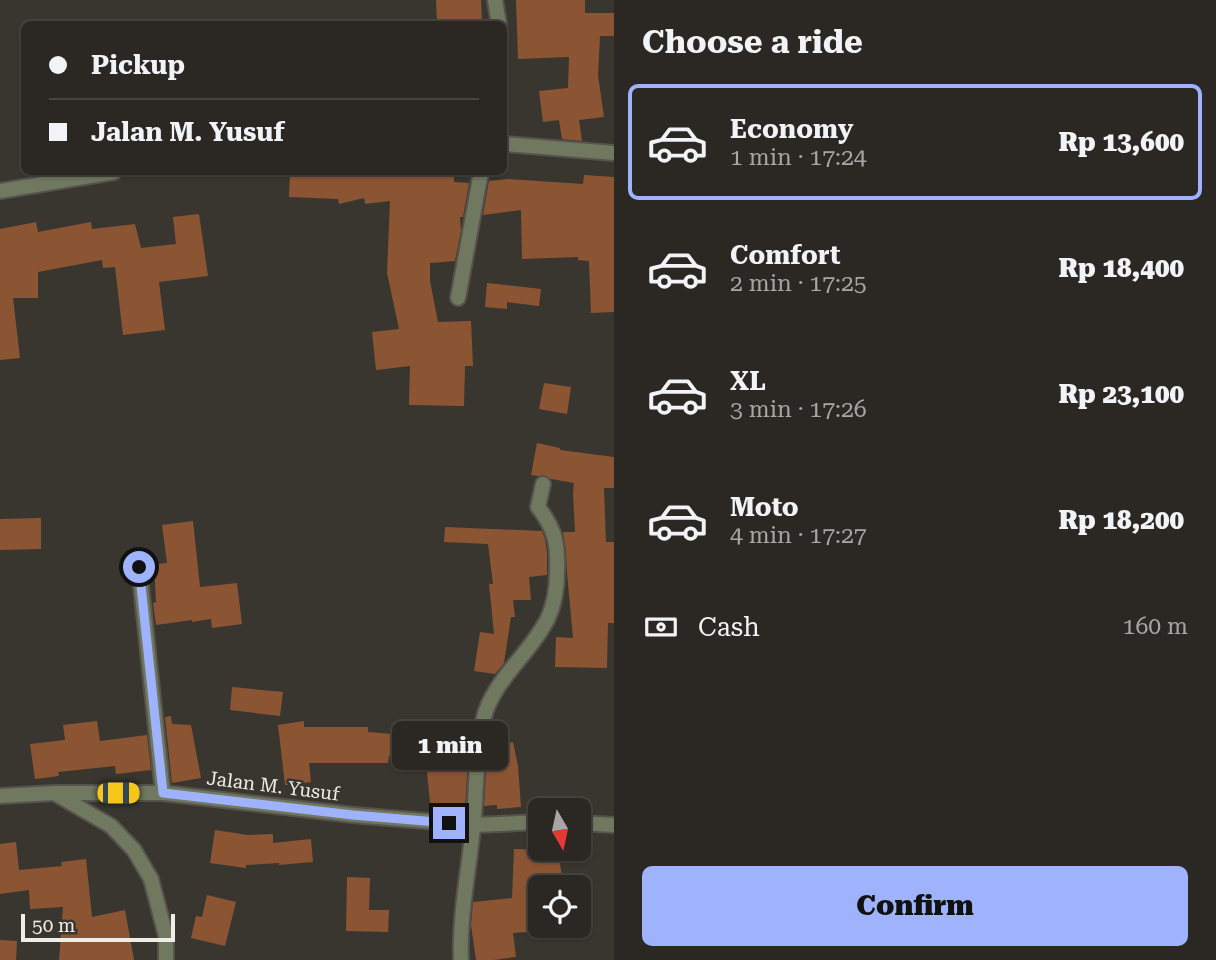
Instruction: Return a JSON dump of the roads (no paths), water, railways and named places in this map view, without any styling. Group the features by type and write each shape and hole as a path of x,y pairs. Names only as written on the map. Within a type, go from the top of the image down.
{"street":[{"path":"495,0 498,21"},
{"path":"507,144 614,153"},
{"path":"0,191 96,175"},
{"path":"458,298 480,175"},
{"path":"461,960 460,936 474,825 483,719 491,696 548,618 557,589 558,552 555,538 549,522 538,507 543,484"},
{"path":"139,567 163,793"},
{"path":"55,793 111,826 134,850 151,880 166,936 166,960"},
{"name":"Jalan M. Yusuf","path":"0,796 163,793 353,815 474,825 528,823"},
{"path":"592,824 614,825"}]}
